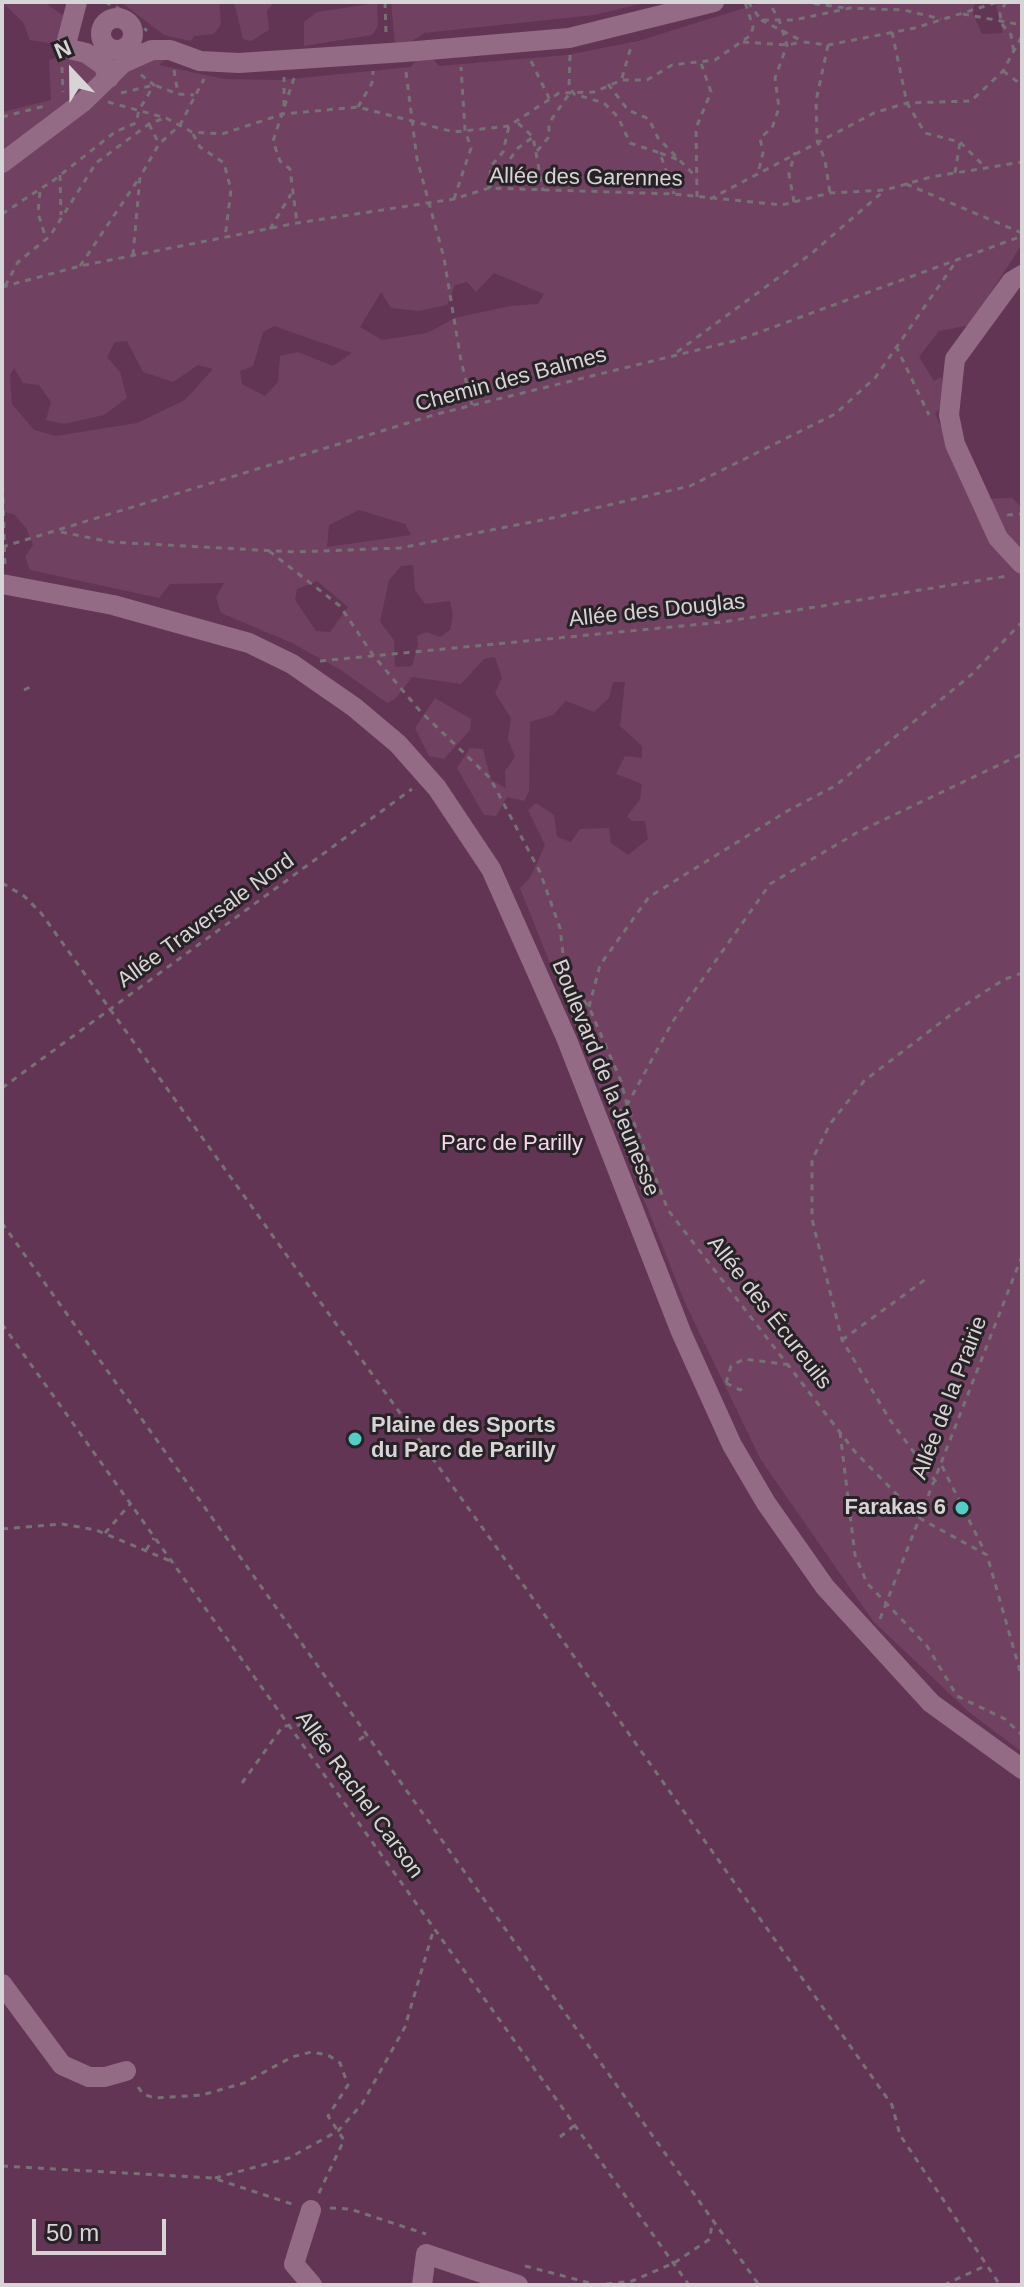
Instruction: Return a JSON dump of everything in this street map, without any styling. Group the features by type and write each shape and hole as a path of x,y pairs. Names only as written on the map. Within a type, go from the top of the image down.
{"street":[{"path":"77,2 65,48 86,53 103,65 109,78"},
{"path":"99,8 100,36 107,48 215,62 293,61 569,38 714,2"},
{"path":"2,163 73,100 109,78 123,63 144,52"},
{"path":"1015,570 955,444 949,415 955,359 1012,281 1022,275"},
{"name":"Boulevard de la Jeunesse","path":"7,584 113,605 249,643 292,664 354,707 398,744 427,776 467,828 491,869 567,1040 707,1391 732,1445 785,1533 871,1641 931,1703 997,1754 1022,1769"},
{"path":"2,1984 62,2065 89,2077 105,2077 126,2071"},
{"path":"311,2210 294,2264 312,2285"},
{"path":"422,2285 426,2254 521,2275"}],"path":[{"path":"385,2 388,54 411,121 426,204 444,258 461,361 472,405"},
{"path":"73,100 117,103 166,118 192,132 222,134 283,114 358,107 454,132 509,126 518,123 559,93 594,92 622,80 647,80 672,65 715,60 751,35 753,27 747,2"},
{"path":"747,2 761,20 784,33 804,42 828,45 892,32 998,2"},
{"path":"758,171 763,153 760,138 772,128 779,108 775,78 787,45 769,2"},
{"path":"802,2 904,10 941,19"},
{"path":"1006,2 1000,13 1001,23 1011,35 1014,53"},
{"path":"99,8 130,14"},
{"path":"761,20 794,20 850,8"},
{"path":"963,14 1022,25"},
{"path":"622,80 636,23"},
{"path":"892,32 907,103 925,133 960,142 986,168"},
{"path":"710,199 817,140 874,113 907,103 971,101 1003,71 1022,36"},
{"path":"569,38 572,73 569,86 572,94"},
{"path":"743,42 787,45 804,42"},
{"path":"828,45 816,101 817,140 827,167 826,186 830,193"},
{"path":"454,199 471,148 465,130 461,47"},
{"path":"65,48 73,100"},
{"path":"358,107 388,54"},
{"path":"293,61 283,114 273,141 280,161 290,169 297,223"},
{"path":"283,114 293,61"},
{"path":"80,266 159,144 180,125 215,62"},
{"path":"697,197 696,128 711,92 701,63"},
{"path":"1003,71 1022,85"},
{"path":"536,79 550,100"},
{"path":"608,84 628,110 649,119 658,138 698,180"},
{"path":"73,100 154,85 178,94 194,95"},
{"path":"2,214 40,190 115,132 136,123 139,110 154,85"},
{"path":"537,151 549,137 549,123 572,94"},
{"path":"572,94 604,103 618,117 630,143 680,160"},
{"path":"4,286 18,262 46,239 96,163 149,124 166,118"},
{"path":"518,123 533,137 543,191"},
{"path":"149,124 159,144"},
{"path":"489,188 491,166 503,152 509,126"},
{"path":"192,132 200,147 224,163 231,190 225,238"},
{"path":"489,188 518,148 533,137"},
{"path":"955,173 960,142"},
{"path":"794,202 789,174 795,152"},
{"path":"660,153 674,194"},
{"name":"Allée des Garennes","path":"4,286 133,255 297,223 454,199 489,188 674,194 782,205 830,193 885,190 955,173 1022,162"},
{"path":"60,175 61,216"},
{"path":"133,255 140,177"},
{"path":"906,184 1022,235"},
{"path":"40,190 38,213 46,239"},
{"path":"674,354 812,253 885,190"},
{"path":"270,229 291,194"},
{"name":"Chemin des Balmes","path":"4,546 472,405 738,340 1022,235"},
{"path":"58,531 111,542 269,551 400,548 557,517 690,486 835,414 875,378 957,260"},
{"path":"2,462 7,584"},
{"name":"Allée des Écureuils","path":"269,551 340,606 373,655 420,711 490,778 540,872 560,928 566,979 589,1007 621,1081 627,1105 668,1210 791,1365 856,1453 921,1519 987,1555"},
{"name":"Allée des Douglas","path":"292,664 723,622 1015,570"},
{"path":"589,1007 600,965 649,897 789,810 835,786 971,675 1022,622"},
{"path":"24,690 30,687"},
{"path":"600,1125 627,1105 673,1021 770,884 858,832 1022,754"},
{"name":"Allée Traversale Nord","path":"2,1088 399,801 427,776"},
{"path":"3,882 41,913 892,2105 900,2135 1000,2285"},
{"path":"936,1482 890,1420 842,1340 812,1219 812,1160 830,1124 864,1081 957,1010 1003,980 1022,973"},
{"path":"2,1223 759,2285"},
{"name":"Allée de la Prairie","path":"871,1641 936,1482 1022,1256"},
{"path":"842,1340 926,1279"},
{"name":"Allée Rachel Carson","path":"2,1324 689,2285"},
{"path":"726,1383 731,1366 744,1359 791,1365"},
{"path":"707,1391 726,1383 740,1390 746,1387"},
{"path":"840,1431 855,1555 867,1583 927,1646 957,1696 1005,1719 1022,1735"},
{"path":"942,1466 987,1555 1022,1678"},
{"path":"105,1533 131,1503"},
{"path":"2,1529 62,1524 105,1533 175,1563"},
{"path":"146,1550 155,1537"},
{"path":"242,1783 283,1726 322,1729"},
{"path":"359,1740 366,1735"},
{"path":"2,2166 213,2178 252,2171 289,2158 338,2131 362,2104 405,2027 434,1928"},
{"path":"126,2071 143,2094 154,2098 202,2095 244,2083 292,2057 311,2052 328,2055 340,2063 348,2085 328,2116 344,2140 311,2210"},
{"path":"560,2137 575,2125"},
{"path":"213,2178 311,2210 350,2209 434,2237"},
{"path":"521,2275 598,2285 650,2275 710,2239 711,2219"},
{"path":"944,2285 987,2265"},
{"path":"650,2275 650,2285"}],"green space":[{"name":"Parc de Parilly","path":"2,2 1022,2 1022,2285 2,2285"}],"shaded area":[{"path":"2,2 44,2 65,17 63,38 49,43 30,40 23,22"},
{"path":"121,2 219,2 221,24 214,34 194,36 191,41 164,35"},
{"path":"234,2 274,2 267,11 269,30 251,41 243,39"},
{"path":"391,2 648,2 594,15 424,33 408,44 395,45"},
{"path":"764,2 976,2 972,11 982,34 1003,33 995,2 1022,2 1022,244 970,325 939,331 919,357 934,381 941,377 947,401 935,414 976,499 1012,498 1022,508 1022,1752 970,1713 873,1621 761,1460 686,1305 520,888 530,878 545,845 528,810 536,803 554,815 557,837 571,842 580,829 609,828 611,843 628,855 648,839 645,821 632,821 627,816 640,800 642,784 616,774 625,756 642,758 642,746 620,726 625,682 613,682 609,698 594,712 566,701 553,715 530,722 529,791 524,801 507,797 496,816 484,815 457,768 470,748 483,749 491,780 506,788 505,771 515,757 508,739 511,718 495,693 502,678 495,657 484,659 461,684 412,677 395,699 387,703 341,670 292,643 221,613 216,597 224,583 170,584 159,598 30,570 25,557 33,545 26,528 14,514 2,512 2,112 51,100 49,60 69,54 130,67 146,59 169,56 159,65 224,79 280,80 411,67 421,54 429,54 439,66 567,55 638,41","holes":["494,273 544,294 538,304 510,306 455,318 427,333 382,340 360,327 381,292 391,308 418,311 447,305 455,285 467,282 476,292","274,326 352,353 333,366 298,352 280,356 278,382 265,396 242,384 240,371 253,366 263,332","127,341 143,372 173,382 198,365 213,369 185,400 137,423 56,436 34,430 12,404 10,375 14,368 23,383 39,385 51,402 46,420 64,424 104,415 127,398 120,372 107,357 115,342","359,510 405,524 411,535 327,547 329,525","413,565 415,590 425,604 450,601 453,615 450,630 440,637 426,632 417,636 412,666 395,667 394,640 380,622 389,580 401,566","317,581 348,607 330,632 316,631 295,600 297,589"]},
{"path":"377,3 378,26 372,35 304,46 304,22 317,12"},
{"path":"435,698 471,719 470,730 444,759 429,756 415,728"}],"place":[{"name":"Plaine des Sports du Parc de Parilly","path":"355,1439"},
{"name":"Farakas 6","path":"962,1508"}]}
